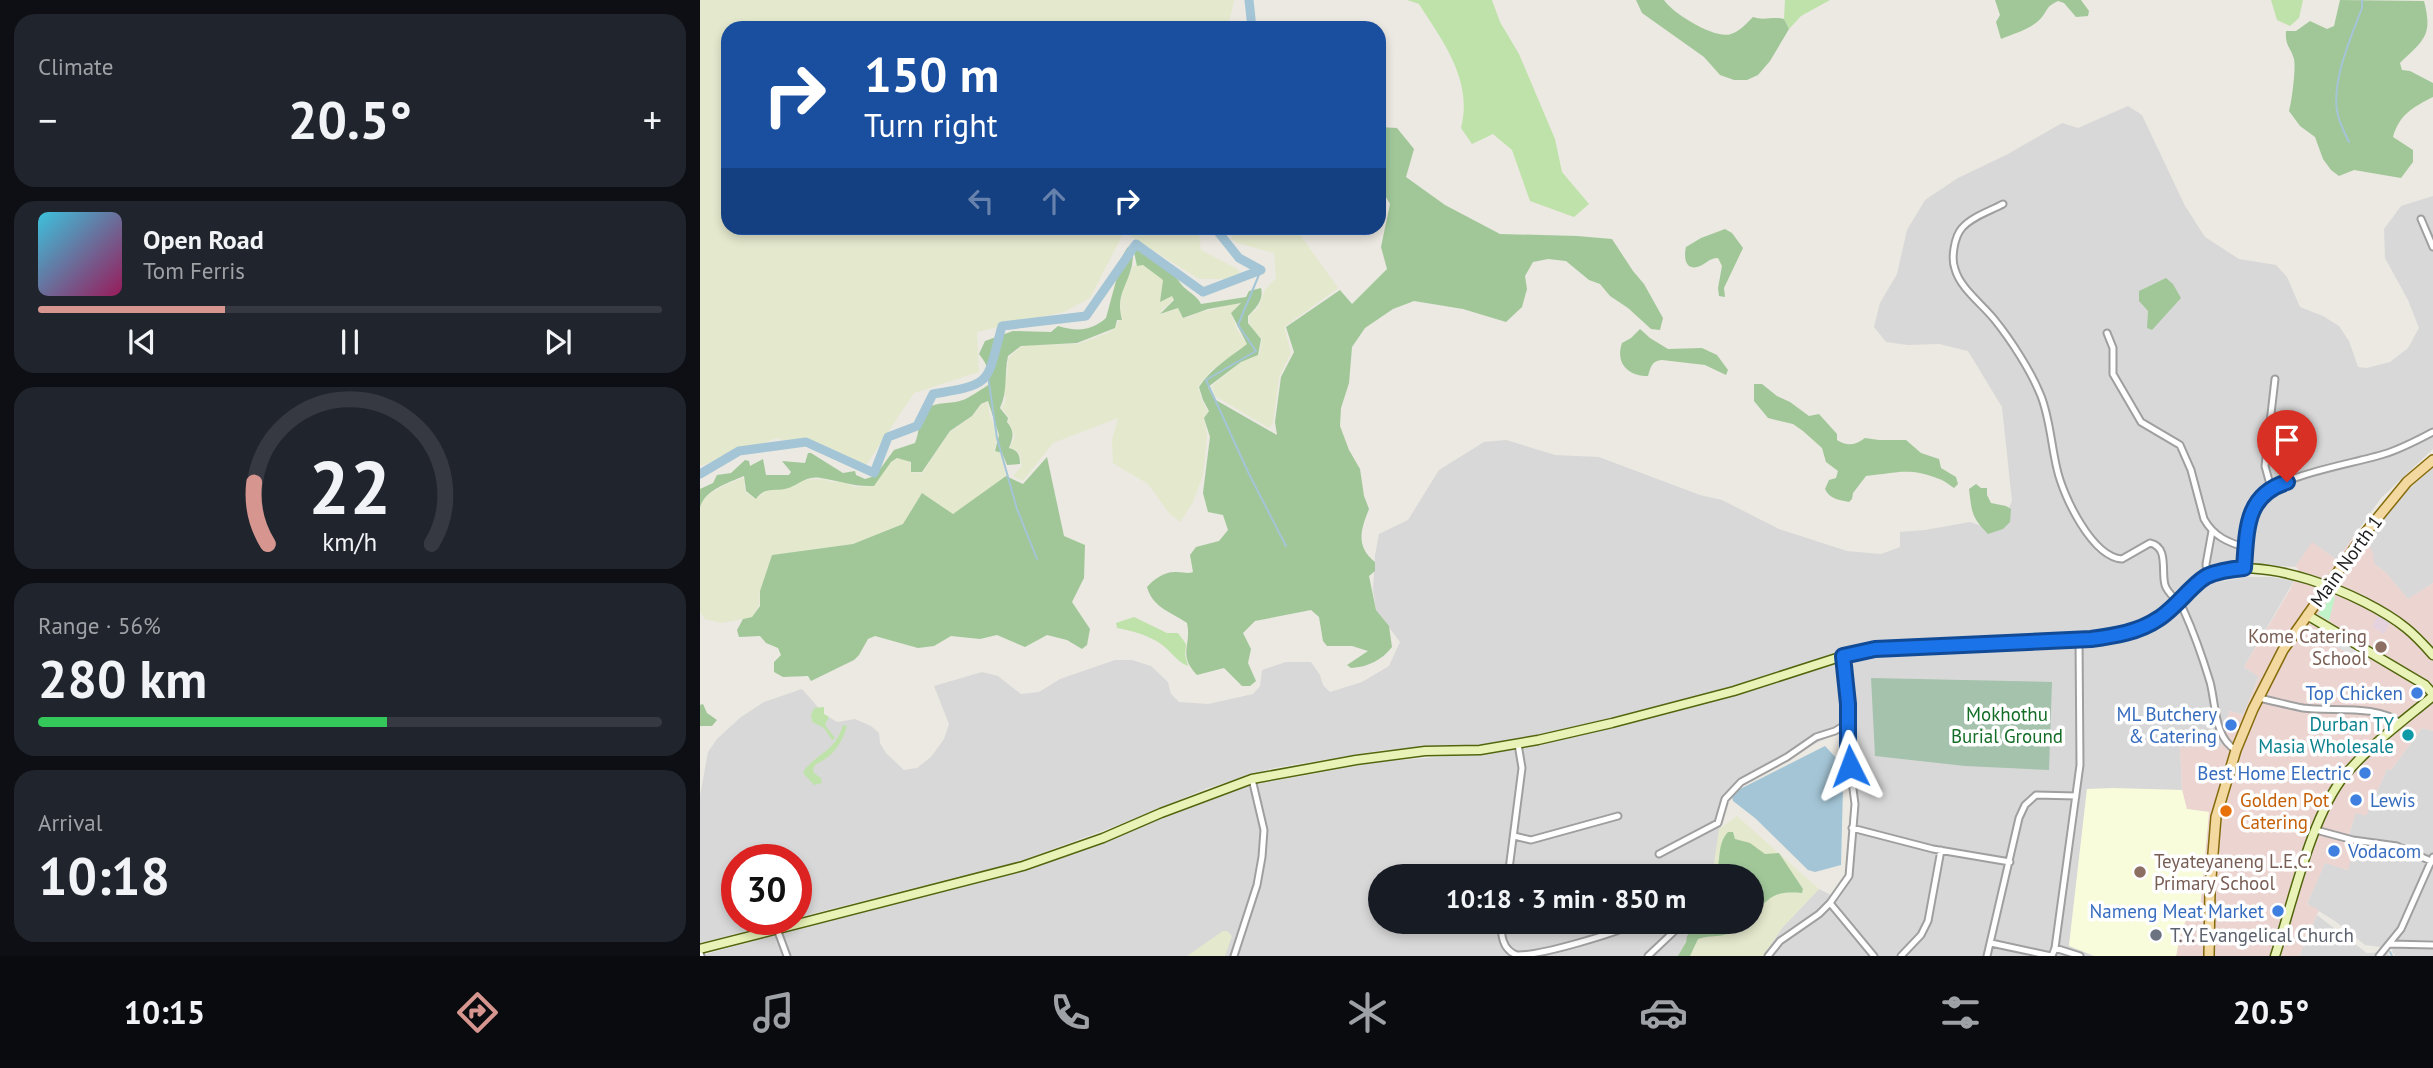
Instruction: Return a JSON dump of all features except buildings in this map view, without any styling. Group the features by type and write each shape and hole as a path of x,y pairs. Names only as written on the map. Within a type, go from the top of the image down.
{"main road":[{"name":"Main North 1","path":"2209,956 2210,890 2216,817 2236,750 2259,698 2275,664 2326,587 2395,495 2433,460"},
{"path":"812,920 1023,866 1252,779 1412,753 1480,750 1518,744 1734,691 1843,656 1875,649 2113,636 2157,620 2207,576 2231,569 2277,570 2306,578 2377,609 2406,628 2433,655"},
{"path":"2275,956 2316,830 2343,777 2431,691 2307,615"},
{"path":"700,953 757,935"}],"street":[{"path":"2003,204 1961,229 1956,241 1954,268 1965,286 1995,320 2032,377 2048,420 2063,488 2086,530 2103,552 2115,559 2122,559 2150,543 2160,549 2165,584 2183,608 2210,682 2217,718 2227,745 2236,750"},
{"path":"2421,219 2433,247"},
{"path":"2107,333 2113,348 2113,374 2141,422 2180,444 2191,470 2204,519 2222,539 2246,548"},
{"path":"2271,488 2265,466 2275,379"},
{"path":"2244,568 2250,514 2257,501 2271,488 2310,474 2386,454 2433,432"},
{"path":"2207,576 2206,564 2212,531"},
{"path":"1991,943 2051,956 2055,948 2076,796 2080,731 2079,639"},
{"path":"1768,956 1780,941 1830,903 1849,876 1855,804 1848,751 1843,656"},
{"path":"2259,698 2304,708 2350,709 2392,716 2400,723"},
{"path":"1659,853 1718,823 1724,799 1741,782 1787,757 1816,737 1835,731 1848,723"},
{"path":"1510,864 1522,768 1518,744"},
{"path":"1234,956 1262,858 1264,830 1252,779"},
{"path":"1987,956 2019,818 2030,799 2036,796 2076,796"},
{"path":"1514,836 1531,840 1618,816"},
{"path":"1852,828 1941,850 2010,862"},
{"path":"2316,830 2353,840 2397,846 2432,860 2401,929 2381,954"},
{"path":"1901,956 1921,935 1928,921 1941,850"},
{"path":"1830,903 1874,956"},
{"path":"1500,934 1510,951 1516,955 1531,955 1571,947 1606,934"},
{"path":"1648,956 1671,934"},
{"path":"778,935 787,956"},
{"path":"2389,944 2433,945"},
{"path":"2055,948 2080,956"}],"shaded area":[{"path":"700,0 1234,0 1230,21 721,21 721,235 1122,235 1090,298 1064,312 977,332 979,372 914,393 866,465 777,438 700,466"},
{"path":"1636,0 1664,0 1676,12 1695,24 1724,35 1737,31 1753,17 1784,19 1789,29 1770,61 1758,75 1747,80 1734,80 1720,75 1704,57 1642,13"},
{"path":"1995,0 2081,0 2089,11 2088,16 2076,17 2064,3 2058,1 2033,25 2001,39 1996,22 2000,15"},
{"path":"2340,0 2424,1 2427,30 2421,43 2400,63 2402,70 2410,71 2433,83 2433,97 2408,113 2396,129 2393,137 2413,150 2413,162 2401,178 2354,170 2339,176 2323,159 2315,137 2300,126 2289,111 2294,63 2286,31 2296,31 2310,21 2327,29 2334,26"},
{"path":"2128,106 2142,115 2185,206 2205,237 2239,259 2276,265 2287,277 2300,307 2339,326 2349,341 2358,367 2367,368 2390,362 2408,348 2419,328 2408,300 2385,258 2384,229 2401,206 2433,196 2433,449 2381,498 2337,560 2312,543 2295,567 2240,564 2228,566 2160,613 2125,628 2104,633 1872,645 1690,699 1502,744 1384,750 1274,768 1208,788 1004,867 812,914 812,844 721,844 721,935 731,935 700,943 700,796 708,752 717,739 741,717 764,702 802,689 824,714 837,722 855,719 871,726 879,733 880,743 886,753 904,770 917,768 931,757 944,739 949,724 934,686 982,672 998,676 1021,694 1039,692 1060,679 1115,660 1132,660 1151,666 1168,682 1171,694 1179,702 1208,704 1253,694 1260,686 1262,670 1286,662 1311,662 1323,685 1330,692 1362,682 1389,666 1400,642 1376,610 1373,590 1379,534 1408,520 1439,470 1484,442 1506,440 1555,455 1599,457 1700,495 1722,500 1779,529 1847,551 1881,554 1900,547 1900,532 1970,522 1985,527 2003,521 2012,501 2002,407 1968,351 1939,344 1908,345 1886,342 1874,327 1880,303 1897,274 1907,230 1925,200 1958,178 2008,154 2062,123 2078,128"},
{"path":"1386,127 1397,128 1414,149 1406,177 1445,205 1500,234 1612,239 1644,284 1663,318 1660,330 1651,329 1610,296 1600,284 1589,280 1566,261 1548,259 1533,262 1525,276 1527,289 1522,307 1506,322 1463,309 1414,301 1393,309 1365,328 1352,347 1349,383 1341,408 1340,426 1360,469 1369,509 1362,530 1362,543 1364,550 1375,562 1375,571 1369,576 1376,610 1389,626 1392,647 1374,662 1351,668 1347,665 1368,651 1352,646 1327,646 1323,641 1319,617 1311,610 1255,621 1243,633 1251,649 1248,663 1256,681 1250,686 1242,686 1224,668 1197,675 1191,668 1186,655 1187,623 1153,600 1147,587 1164,574 1193,572 1190,555 1196,547 1219,541 1228,530 1223,515 1208,512 1203,493 1210,437 1204,418 1209,411 1199,387 1216,368 1247,344 1231,313 1241,303 1208,309 1183,318 1178,308 1160,314 1174,300 1172,296 1160,302 1163,280 1143,265 1137,266 1134,252 1121,299 1122,320 1117,320 1115,328 1077,343 1021,346 1008,356 1004,396 1000,408 1008,418 1012,432 1009,448 1018,453 1020,464 1007,465 1002,453 995,451 999,435 988,401 950,431 922,472 911,472 911,462 897,458 874,486 853,485 815,477 790,488 766,491 756,499 746,491 744,476 712,491 700,507 700,489 713,483 717,475 731,473 745,460 749,461 750,466 763,459 766,475 789,475 791,472 782,461 805,463 808,453 811,453 843,473 855,471 856,475 865,479 875,476 894,450 915,443 923,410 934,405 963,400 988,385 988,369 979,354 985,341 1013,331 1051,332 1058,326 1083,329 1106,318 1123,255 1136,241 1161,260 1201,304 1246,297 1249,291 1261,288 1260,300 1248,316 1248,323 1261,339 1258,355 1241,362 1208,387 1214,399 1277,435 1275,422 1281,377 1294,352 1286,327 1340,290 1352,304 1387,269 1381,247 1384,235 1386,235 1390,204 1386,197"},
{"path":"1725,229 1732,233 1743,248 1724,288 1725,297 1719,296 1722,266 1718,258 1693,267 1687,264 1685,254 1686,247"},
{"path":"1129,235 1199,235 1201,250 1239,270 1239,279 1199,279"},
{"path":"1231,235 1300,235 1338,288 1284,327 1291,353 1279,377 1273,423 1269,428 1215,396 1212,386 1241,362 1259,355 1262,339 1253,330 1249,316 1258,308 1265,290 1276,278 1274,253 1232,239"},
{"path":"1136,265 1143,265 1163,280 1160,302 1172,296 1173,300 1160,315 1178,308 1183,318 1187,318 1240,303 1231,313 1237,330 1247,344 1237,350 1229,360 1213,369 1198,386 1208,411 1204,418 1207,435 1203,475 1192,504 1180,522 1169,513 1148,484 1113,463 1112,440 1118,418 1053,443 1023,481 1013,476 1022,466 1019,452 1010,448 1015,436 1008,422 1009,418 1002,408 1006,400 1004,392 1009,357 1028,345 1078,344 1110,332 1118,321 1123,320 1120,310 1122,291"},
{"path":"2166,278 2181,298 2152,330 2147,328 2148,311 2139,301 2139,291"},
{"path":"1640,329 1668,349 1702,348 1717,355 1728,370 1726,375 1705,365 1662,360 1652,365 1648,376 1629,371 1622,362 1620,350 1622,343"},
{"path":"1754,384 1762,384 1809,416 1819,414 1837,434 1837,440 1845,444 1855,444 1865,438 1906,440 1921,453 1939,459 1941,468 1956,477 1958,484 1954,488 1929,475 1895,472 1866,476 1849,502 1832,497 1825,489 1829,480 1836,478 1838,471 1826,462 1822,448 1803,431 1793,424 1768,418 1754,401"},
{"path":"988,402 989,413 998,436 994,451 1000,453 1006,476 982,495 953,514 922,493 904,524 853,544 772,555 760,591 759,605 752,617 722,623 705,619 700,612 700,507 703,498 744,478 745,492 756,499 767,490 787,489 800,480 822,479 841,481 855,487 874,486 891,462 898,458 910,462 911,472 922,473 950,432"},
{"path":"1047,457 1064,536 1085,545 1084,578 1072,602 1090,629 1087,645 1082,649 1067,640 1047,635 1025,647 997,635 980,639 951,636 934,646 918,648 875,636 868,639 854,660 811,681 808,676 783,677 774,672 774,662 781,655 778,648 766,643 760,636 739,637 737,630 743,619 752,617 760,606 760,591 772,555 853,544 903,524 922,493 953,514 1006,476 1023,484"},
{"path":"2433,467 2433,583 2408,600 2387,574 2374,563 2367,542 2379,522"},
{"path":"1976,484 1987,488 1991,503 2011,509 2010,522 2003,529 1988,534 1975,518 1969,489"},
{"path":"2355,534 2367,542 2373,553 2374,563 2408,599 2433,583 2433,731 2422,728 2391,770 2387,769 2366,816 2356,813 2347,840 2355,842 2348,870 2325,863 2307,904 2319,910 2299,956 2176,956 2190,909 2200,909 2209,812 2186,809 2182,790 2180,747 2220,747 2223,744 2217,729 2224,725 2230,711 2243,715 2259,677 2244,667 2291,588 2298,570 2295,567 2312,542 2337,560"},
{"path":"2247,577 2294,581 2244,667 2259,676 2243,715 2230,711 2224,725 2223,744 2220,747 2180,747 2182,790 2087,789 2069,945 2093,956 1763,956 1782,928 1819,889 1839,899 1851,878 1858,804 1847,661 1895,653 2107,645 2163,625 2195,593 2212,583"},
{"path":"2332,595 2335,597 2329,621 2318,614"},
{"path":"2378,615 2391,621 2384,634 2372,627"},
{"path":"2335,633 2365,653 2360,662 2330,642"},
{"path":"1838,662 1846,711 1845,730 1814,744 1746,783 1732,794 1725,804 1714,864 1368,864 1368,934 1689,934 1679,956 700,956 773,935 812,935 812,924 1003,876 1247,786 1378,762 1498,752 1754,689"},
{"path":"703,704 707,713 717,720 712,726 700,726 700,705"},
{"path":"2422,728 2433,731 2433,940 2388,940 2381,947 2365,945 2335,921 2307,904 2325,862 2347,870 2347,841 2356,812 2366,815 2387,769 2391,770"},
{"name":"Teyateyaneng L.E.C. Primary School","path":"2087,789 2182,790 2187,809 2209,812 2200,909 2190,909 2176,956 2095,956 2069,946"},
{"path":"1737,816 1819,889 1782,928 1763,956 1679,956 1689,934 1764,934 1764,864 1714,864 1719,829"},
{"path":"1728,832 1733,832 1735,839 1750,843 1765,854 1779,853 1803,889 1802,893 1779,894 1764,904 1764,864 1718,864 1724,837"},
{"path":"2317,915 2367,953 2386,952 2390,956 2299,956"},
{"path":"1223,931 1232,936 1225,956 1187,956"},
{"path":"1727,934 1698,939 1690,956 1678,956 1687,936"},
{"path":"2433,947 2433,956 2395,956 2392,952 2393,948"}],"green space":[{"path":"1407,0 1492,0 1500,22 1519,54 1555,139 1562,172 1589,204 1574,217 1530,201 1512,150 1493,134 1472,144 1461,128 1463,94 1454,63 1419,4"},
{"path":"1785,0 1830,0 1801,16 1789,29 1784,19"},
{"path":"2271,0 2303,0 2299,18 2290,26 2277,20"},
{"path":"1134,617 1167,633 1178,633 1186,644 1188,666 1156,641 1117,628 1116,623"},
{"name":"Mokhothu Burial Ground","path":"1871,678 2052,682 2049,770 1965,766 1875,756"},
{"path":"824,707 824,714 829,717 825,725 835,738 832,740 824,728 812,722 814,708"},
{"path":"843,725 847,726 836,749 813,769 822,783 814,785 803,773 832,746"}],"water":[{"path":"1825,746 1841,763 1841,865 1815,872 1808,870 1755,818 1733,801 1732,797 1740,789"}],"waterway":[{"path":"1249,0 1251,21"},
{"path":"2349,142 2337,111 2337,86 2362,8 2362,0"},
{"path":"700,474 739,451 806,442 874,473 888,437 917,426 933,394 967,387 984,378 993,360 1002,326 1086,316 1136,244 1203,292 1261,270 1239,258 1221,235"},
{"path":"1261,270 1238,325 1256,351 1206,380 1286,546"},
{"path":"988,376 997,438 1017,509 1037,559"},
{"path":"2390,952 2392,956"}],"place":[{"name":"Kome Catering School","path":"2381,647"},
{"name":"Top Chicken","path":"2417,693"},
{"name":"ML Butchery & Catering","path":"2231,725"},
{"name":"Durban TY Masia Wholesale","path":"2408,735"},
{"name":"Best Home Electric","path":"2365,773"},
{"name":"Lewis","path":"2356,800"},
{"name":"Golden Pot Catering","path":"2226,811"},
{"name":"Vodacom","path":"2334,851"},
{"name":"Teyateyaneng L.E.C. Primary School","path":"2140,872"},
{"name":"Nameng Meat Market","path":"2278,911"},
{"name":"T.Y. Evangelical Church","path":"2156,935"}],"route":[{"path":"1850,766 1849,715 1843,656 1875,649 2091,639 2118,635 2146,625 2169,612 2207,576 2244,568 2250,514 2266,492 2287,482"}]}
